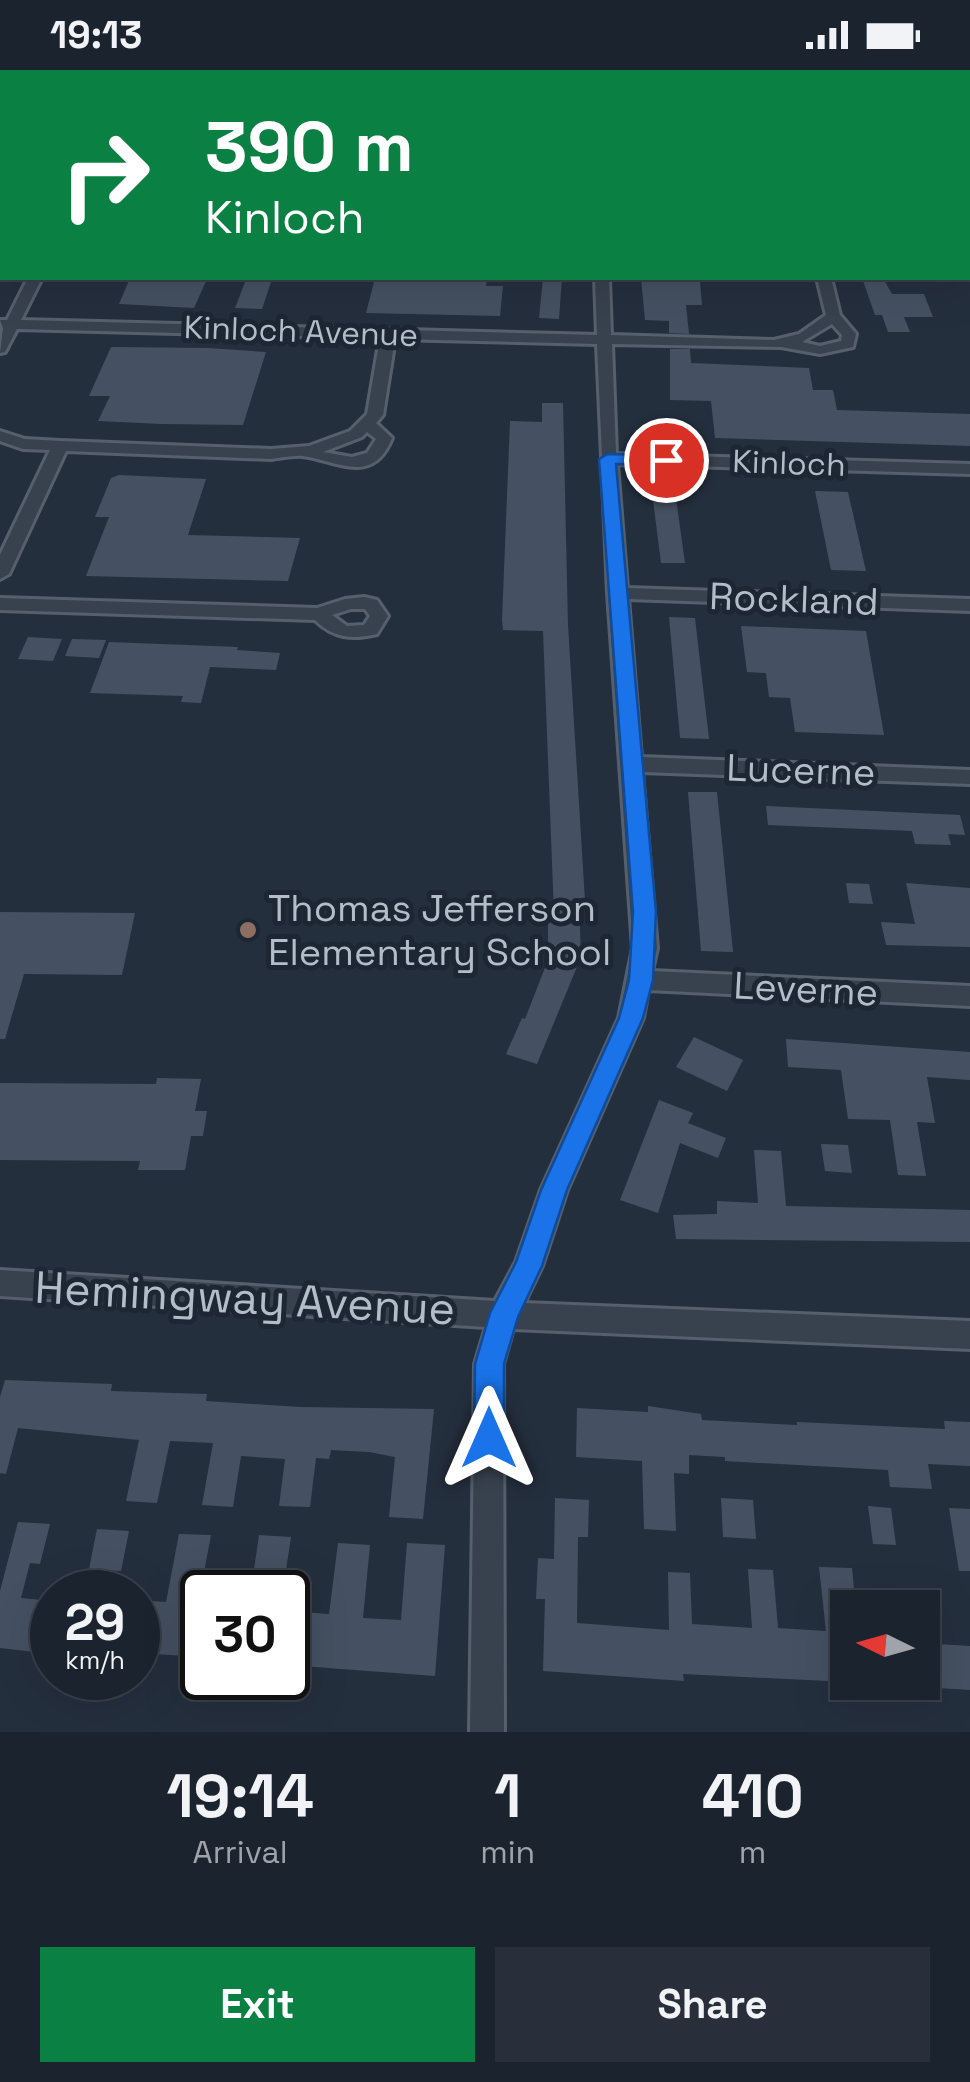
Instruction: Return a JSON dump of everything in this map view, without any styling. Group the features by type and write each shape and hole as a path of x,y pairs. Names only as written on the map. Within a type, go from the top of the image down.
{"street":[{"path":"0,350 6,324 34,280"},
{"path":"487,1732 489,1364 504,1313 528,1266 554,1190 631,1018 641,980 644,912 608,459 602,280"},
{"path":"784,343 818,330 833,316 824,280"},
{"name":"Kinloch Avenue","path":"6,324 784,343 820,350 848,344 849,334 833,316"},
{"path":"0,446 306,452 349,438 368,424 380,404 388,334"},
{"path":"306,452 347,462 369,460 377,454 384,438 368,424"},
{"path":"0,436 23,444"},
{"path":"0,574 60,446"},
{"name":"Kinloch","path":"608,459 970,469"},
{"name":"Rockland","path":"618,593 970,605"},
{"path":"0,604 320,614"},
{"name":"Lucerne","path":"632,764 970,777"},
{"name":"Leverne","path":"641,980 970,996"},
{"name":"Hemingway Avenue","path":"0,1284 970,1335"}],"building":[{"path":"129,280 207,280 194,308 119,304"},
{"path":"374,280 487,280 486,286 503,286 500,316 366,313"},
{"path":"543,280 562,280 559,319 539,318"},
{"path":"641,280 700,281 702,305 686,305 689,334 669,333 669,321 645,320"},
{"path":"863,280 884,280 892,294 924,294 933,317 904,317 910,332 888,332 882,315 875,315"},
{"path":"245,282 271,282 262,309 235,308"},
{"path":"111,347 266,352 243,425 162,424 98,421 110,396 89,396"},
{"path":"670,349 690,349 691,363 809,368 813,390 833,390 837,410 970,414 970,446 715,438 711,401 670,400"},
{"path":"542,403 563,403 568,625 585,901 579,901 581,957 537,1064 506,1054 522,1018 525,1019 548,960 548,914 554,914 543,631 503,630 502,620 510,421 542,422"},
{"path":"119,475 206,479 188,535 300,538 288,581 86,576 109,517 95,517 111,478"},
{"path":"651,484 674,484 685,563 661,563"},
{"path":"815,491 848,492 866,571 831,570"},
{"path":"669,617 695,618 709,739 680,738"},
{"path":"741,626 866,631 884,735 795,732 790,698 769,697 766,673 747,672"},
{"path":"28,637 62,639 53,661 18,659"},
{"path":"72,639 106,640 99,658 65,656"},
{"path":"109,642 238,647 237,650 280,653 276,670 210,667 201,703 181,702 183,696 90,693"},
{"path":"688,792 717,792 733,952 701,951"},
{"path":"766,806 960,815 965,835 948,834 951,845 915,844 912,831 768,825"},
{"path":"846,883 869,884 873,904 849,903"},
{"path":"906,883 970,888 970,947 886,945 881,922 915,924"},
{"path":"0,912 135,913 122,975 24,974 5,1039 0,1039"},
{"path":"694,1037 743,1060 727,1091 676,1067"},
{"path":"786,1039 970,1052 970,1080 927,1077 935,1123 917,1122 926,1176 898,1175 890,1120 848,1119 841,1070 788,1067"},
{"path":"157,1078 201,1079 195,1111 207,1111 203,1136 191,1136 185,1170 138,1170 140,1161 0,1160 0,1083 156,1084"},
{"path":"659,1100 693,1113 688,1123 726,1138 718,1158 680,1143 658,1213 620,1200"},
{"path":"821,1144 848,1145 852,1173 825,1171"},
{"path":"754,1150 781,1151 786,1206 970,1210 970,1242 676,1239 673,1215 717,1214 717,1201 758,1203"},
{"path":"5,1380 112,1384 111,1391 207,1394 206,1401 434,1409 423,1519 389,1517 395,1457 369,1452 331,1450 329,1459 316,1458 310,1507 279,1506 285,1459 241,1456 233,1507 202,1505 213,1443 170,1441 157,1503 126,1501 139,1440 18,1428 6,1474 0,1473 0,1397"},
{"path":"648,1406 701,1414 702,1420 797,1425 945,1429 944,1421 970,1422 970,1466 928,1464 932,1489 890,1487 888,1470 725,1461 725,1457 689,1455 689,1474 674,1473 676,1531 644,1529 642,1461 576,1457 577,1408 648,1412"},
{"path":"555,1498 589,1500 588,1537 578,1537 577,1623 669,1630 668,1572 690,1573 692,1624 752,1628 748,1569 773,1570 778,1628 826,1631 819,1567 852,1568 854,1590 830,1590 830,1681 683,1674 684,1681 543,1671 545,1599 536,1599 538,1558 554,1559"},
{"path":"721,1498 753,1500 756,1539 723,1537"},
{"path":"868,1506 891,1508 896,1545 873,1544"},
{"path":"949,1508 970,1509 970,1571 959,1571"},
{"path":"18,1522 50,1524 40,1564 30,1563 21,1598 30,1599 30,1651 0,1648 0,1591"},
{"path":"97,1529 129,1531 121,1570 89,1569"},
{"path":"179,1534 211,1535 204,1570 180,1570 180,1656 160,1654 160,1602 166,1602"},
{"path":"259,1535 291,1537 286,1570 254,1570"},
{"path":"338,1543 370,1545 363,1618 401,1620 407,1543 445,1545 435,1676 310,1667 310,1613 329,1614"},
{"path":"940,1644 970,1646 970,1690 940,1688"}],"place":[{"name":"Thomas Jefferson Elementary School","path":"248,930"}],"route":[{"path":"489,1438 489,1364 504,1313 528,1266 554,1190 631,1018 641,980 644,912 608,459 666,460"}]}
